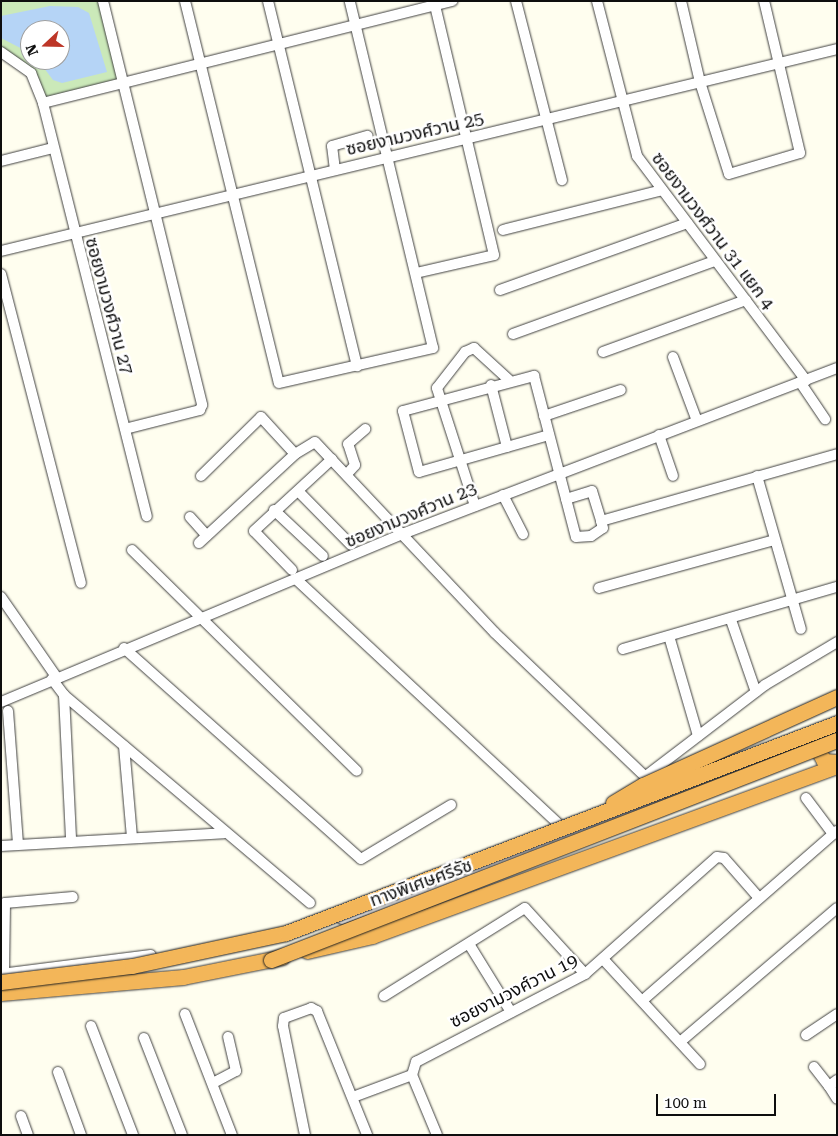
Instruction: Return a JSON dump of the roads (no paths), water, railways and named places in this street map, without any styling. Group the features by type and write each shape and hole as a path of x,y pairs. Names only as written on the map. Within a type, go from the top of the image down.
{"highway":[{"path":"586,820 644,784 837,697"},
{"name":"ทางพิเศษศรีรัช","path":"2,976 132,966 286,933 837,723"},
{"name":"ทางพิเศษศรีรัช","path":"1,993 184,977 270,960 837,740"},
{"path":"810,745 824,761 837,762"},
{"path":"810,745 818,766 815,773"},
{"path":"270,960 372,936 671,824 837,766"}],"street":[{"path":"104,1 153,214 202,408 125,429"},
{"path":"184,1 277,383 433,348 350,1"},
{"path":"268,1 357,366"},
{"path":"43,103 434,4 453,1"},
{"path":"516,1 545,120 562,180"},
{"name":"ซอยงามวงศ์วาน 31 แยก 4","path":"597,1 621,101 637,156 746,300 803,381 825,419"},
{"path":"681,1 700,82 729,174 799,154 764,1"},
{"path":"416,273 494,255 434,4"},
{"name":"ซอยงามวงศ์วาน 25","path":"1,251 837,49"},
{"name":"ซอยงามวงศ์วาน 27","path":"1,52 31,73 43,103 74,233 147,516"},
{"path":"336,170 332,146 368,136"},
{"path":"1,160 53,148"},
{"path":"503,230 662,190"},
{"path":"500,290 687,223"},
{"path":"513,334 715,260"},
{"path":"1,274 81,583"},
{"path":"602,352 746,300"},
{"path":"475,506 460,461 443,398 437,388 474,348 509,380"},
{"path":"673,357 697,421"},
{"name":"ซอยงามวงศ์วาน 23","path":"1,702 124,648 297,580 405,533 837,368"},
{"path":"549,435 419,472 414,466 403,411 509,380 534,376 544,416 576,537 597,532 603,528 592,491 566,499"},
{"path":"491,385 507,447"},
{"path":"544,416 621,390"},
{"path":"201,476 261,417 295,454"},
{"path":"347,474 355,465 348,444 365,429"},
{"path":"659,435 673,476"},
{"path":"190,517 203,539 295,454 315,442 405,533 495,633 667,798"},
{"path":"601,521 837,454"},
{"path":"292,570 254,530 274,510 299,492 332,459"},
{"path":"757,476 801,628"},
{"path":"299,492 351,545"},
{"path":"503,495 523,534"},
{"path":"274,510 323,556"},
{"path":"599,588 775,540"},
{"path":"132,550 357,771"},
{"path":"297,580 569,834"},
{"path":"623,649 794,602 837,587"},
{"path":"1,597 64,695 224,833 310,903"},
{"path":"731,620 756,692"},
{"path":"669,636 698,736"},
{"path":"646,776 756,692 837,642"},
{"path":"124,648 361,859 451,805"},
{"path":"64,695 70,839"},
{"path":"8,711 18,844"},
{"path":"73,897 5,903 2,976 275,941 380,907 569,834 810,745 837,733"},
{"path":"124,746 132,837"},
{"path":"642,1000 835,833 806,798"},
{"path":"1,846 70,839 224,833"},
{"path":"603,959 721,856 759,898"},
{"path":"384,996 525,908 585,974"},
{"path":"680,1042 837,908"},
{"path":"468,944 511,1012"},
{"name":"ซอยงามวงศ์วาน 19","path":"412,1075 416,1062 433,1050 585,974 603,959 700,1064"},
{"path":"305,1135 283,1026 284,1018 311,1008 317,1011 367,1135"},
{"path":"185,1014 232,1135"},
{"path":"806,1035 837,1014"},
{"path":"91,1026 133,1135"},
{"path":"213,1083 236,1071 228,1036"},
{"path":"144,1038 182,1135"},
{"path":"814,1067 833,1083 837,1098"},
{"path":"58,1072 81,1135"},
{"path":"353,1097 412,1075 436,1135"},
{"path":"21,1116 28,1135"}],"water":[{"path":"50,6 78,7 89,13 107,72 62,83 53,80 46,70 70,70 70,20 20,20 20,48 1,38 1,16"}]}
